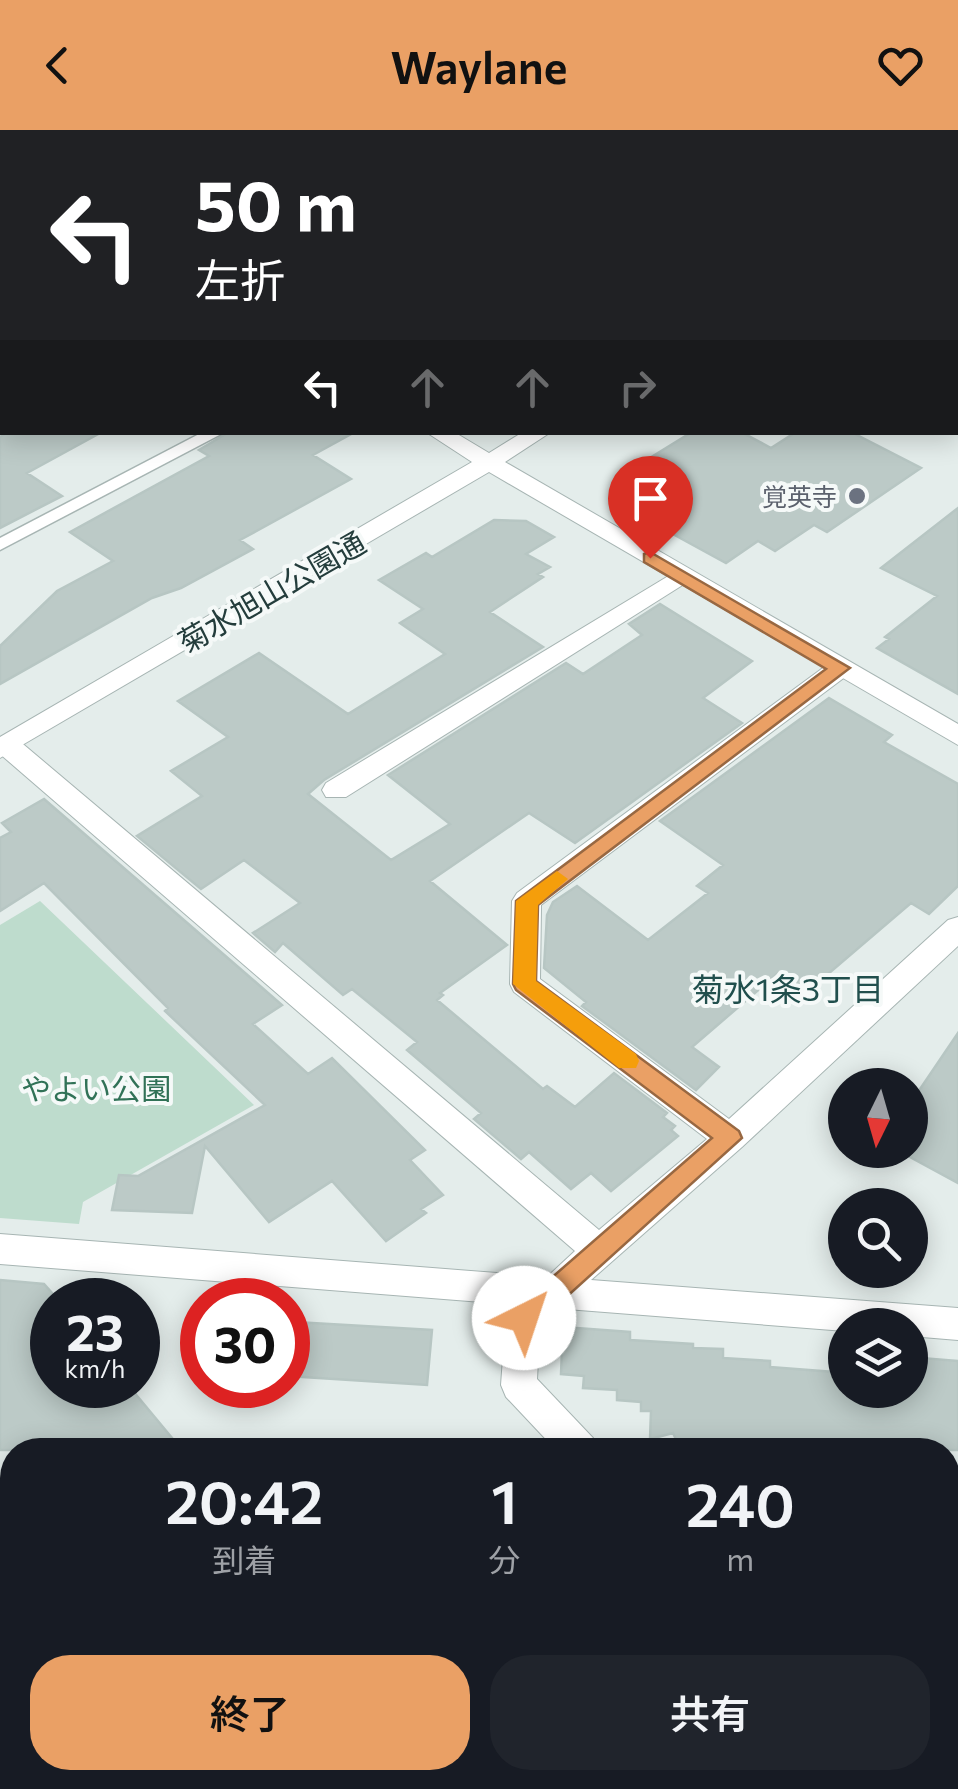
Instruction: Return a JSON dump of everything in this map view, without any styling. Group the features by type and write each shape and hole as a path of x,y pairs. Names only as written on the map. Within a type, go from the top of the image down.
{"street":[{"path":"443,435 958,736"},
{"name":"菊水旭山公園通","path":"4,747 535,435"},
{"path":"336,790 680,576"},
{"path":"730,1138 524,984 527,901 840,668"},
{"path":"4,747 599,1251"},
{"path":"569,1438 519,1385 540,1291 599,1251 730,1138 958,928"},
{"path":"0,1249 958,1324"}],"lane":[{"path":"0,545 211,435"}],"green space":[{"name":"やよい公園","path":"40,901 254,1105 83,1202 79,1224 0,1218 0,925"}],"building":[{"path":"97,435 27,473 62,496 0,528 0,437"},
{"path":"224,435 350,435 313,455 351,479 240,540 253,549 181,588 152,598 0,684 0,646 57,591 113,561 70,532 209,456 199,450"},
{"path":"687,435 747,435 771,448 791,435 857,435 921,468 827,532 814,525 775,551 758,541 726,563 649,521 677,503 624,474"},
{"path":"958,508 958,694 877,648 889,639 885,637 937,596 881,568"},
{"path":"494,520 526,521 554,537 526,554 550,567 538,574 543,577 490,612 543,647 324,780 308,794 391,860 450,824 388,775 566,663 583,674 642,635 629,624 660,604 752,661 703,698 742,723 575,843 529,813 430,881 507,945 440,993 443,995 437,1000 543,1089 547,1086 575,1107 614,1073 667,1113 663,1117 675,1126 671,1130 678,1136 611,1191 591,1173 571,1189 529,1152 521,1159 474,1119 481,1113 407,1050 417,1042 352,989 343,995 283,943 275,952 253,933 300,903 244,860 201,889 137,836 202,796 171,771 228,737 178,701 259,653 348,714 445,654 400,623 423,609 379,580 426,553 432,557"},
{"path":"829,698 892,735 884,742 958,784 958,886 929,914 911,903 807,992 778,973 692,1047 719,1067 696,1090 582,1006 586,1002 544,968 547,915 553,902 577,886 648,940 708,893 697,886 723,865 660,821"},
{"path":"44,799 282,1005 253,1024 308,1074 332,1058 425,1150 410,1160 443,1195 421,1209 426,1213 386,1241 332,1181 269,1222 205,1146 192,1213 112,1210 119,1175 138,1176 265,1105 165,1011 168,1008 44,883 0,911 0,838 11,832 2,823"},
{"path":"958,1033 958,1183 928,1167 928,1077"},
{"path":"0,1280 30,1283 30,1408 147,1408 172,1438 0,1438"},
{"path":"310,1323 432,1330 427,1385 310,1377"},
{"path":"563,1327 630,1332 630,1340 693,1344 693,1348 723,1349 723,1358 770,1361 770,1367 828,1372 828,1408 928,1408 928,1358 958,1361 958,1438 675,1438 673,1433 650,1438 651,1411 641,1411 641,1402 617,1400 617,1390 583,1388 584,1376 561,1374"}],"slow traffic":[{"path":"557,879 527,901 524,984 627,1061"}],"place":[{"name":"覚英寺","path":"857,496"}],"district":[{"name":"菊水1条3丁目","path":"788,988"}],"route":[{"path":"524,1318 526,1290 554,1292 730,1138 524,984 527,901 840,668 650,558"}]}
